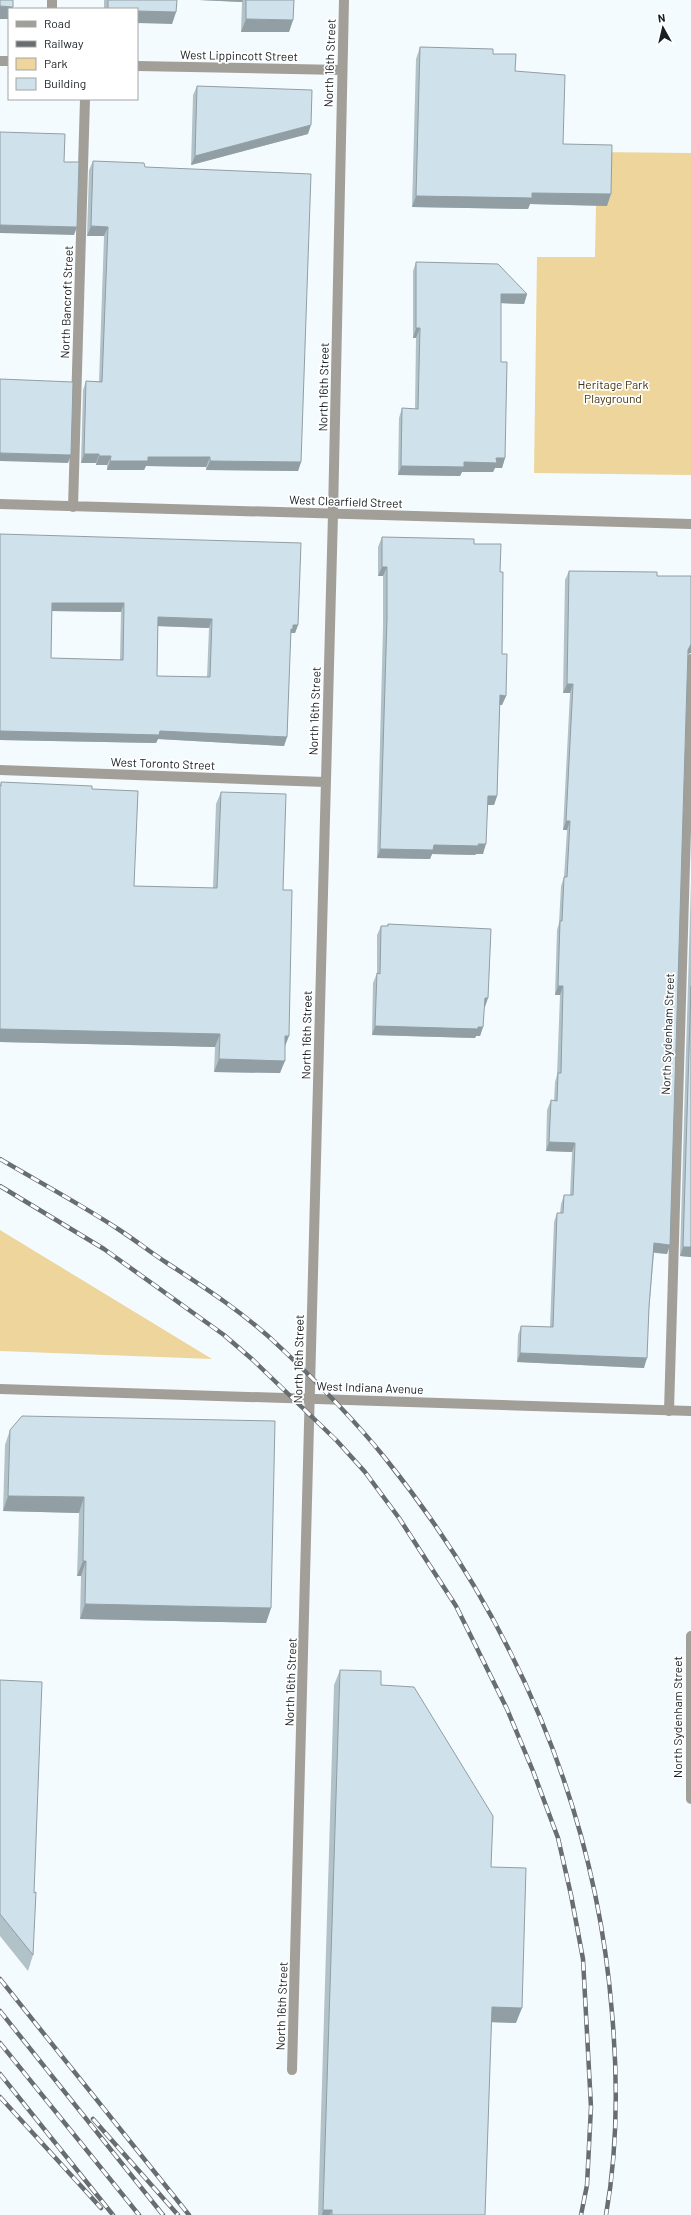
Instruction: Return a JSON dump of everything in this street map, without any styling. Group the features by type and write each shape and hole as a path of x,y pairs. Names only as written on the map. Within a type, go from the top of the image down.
{"street":[{"name":"North 16th Street","path":"292,2070 325,782 334,514 341,70 344,0"},
{"name":"West Lippincott Street","path":"138,66 341,70"},
{"name":"North Bancroft Street","path":"73,507 86,100"},
{"name":"West Clearfield Street","path":"0,504 691,524"},
{"name":"North Sydenham Street","path":"669,1411 691,659"},
{"name":"West Toronto Street","path":"0,770 325,782"},
{"name":"West Indiana Avenue","path":"0,1389 691,1411"},
{"name":"North Sydenham Street","path":"690,1799 691,1636"}],"green space":[{"name":"Heritage Park Playground","path":"597,152 691,153 691,475 534,473 537,257 595,257"},
{"path":"0,1230 212,1359 0,1351"}],"building":[{"path":"0,0 13,0 13,7 0,6"},
{"path":"108,0 177,0 176,12 138,11 138,8 108,8"},
{"path":"246,0 294,0 293,20 246,19"},
{"path":"420,47 493,49 493,54 516,54 515,71 565,75 563,144 612,145 611,194 532,193 532,198 416,196"},
{"path":"197,86 312,90 311,125 195,156"},
{"path":"0,132 65,134 64,162 79,162 77,227 0,225"},
{"path":"93,161 144,163 145,167 311,174 301,462 210,461 210,457 148,457 148,461 110,461 111,456 84,454 86,381 102,382 108,227 91,226"},
{"path":"416,262 498,264 527,294 501,294 501,362 507,362 505,458 496,458 497,463 464,462 464,467 401,466 402,408 418,409 420,328 416,328"},
{"path":"0,379 73,382 71,455 0,453"},
{"path":"0,534 301,543 298,625 293,625 293,629 291,629 287,737 160,731 159,735 0,731","holes":["52,603 124,603 123,660 51,658","158,617 212,619 210,677 157,676"]},
{"path":"382,537 474,539 474,544 501,544 500,572 503,572 502,654 507,654 506,696 500,695 497,796 488,796 486,844 478,844 479,846 434,845 433,850 380,849 387,618 387,567 382,567"},
{"path":"569,571 657,572 657,576 691,576 691,644 688,650 670,1245 654,1243 647,1358 520,1353 521,1326 553,1327 557,1213 563,1213 564,1195 573,1195 575,1143 549,1142 551,1100 557,1101 558,1073 561,1073 563,986 558,986 560,921 562,921 564,877 567,877 570,821 566,821 573,684 567,684"},
{"path":"1,782 92,786 92,789 138,791 134,886 217,888 221,792 286,794 283,890 292,890 289,1036 285,1036 285,1061 219,1059 220,1034 0,1029"},
{"path":"388,924 491,929 488,998 485,998 483,1027 478,1027 478,1029 375,1026 377,973 380,974 381,926 388,926"},
{"path":"691,986 691,1247 683,1247"},
{"path":"22,1416 275,1421 271,1608 85,1604 86,1561 83,1561 84,1497 8,1496 10,1430"},
{"path":"340,1670 381,1671 381,1685 414,1687 493,1816 491,1867 526,1868 522,2008 492,2007 485,2215 332,2215 332,2210 323,2210"},
{"path":"0,1680 42,1682 33,1955 0,1914"}],"railway":[{"path":"0,1159 118,1229 226,1303 269,1337 335,1402 385,1458 431,1519 472,1583 509,1649 540,1718 567,1789 588,1862 603,1937 614,2038 616,2089 615,2139 606,2215"},
{"path":"0,1186 104,1249 224,1335 253,1360 337,1441 365,1472 399,1518 456,1606 507,1709 533,1771 558,1838 571,1895 583,1959 591,2107 587,2185 581,2215"},
{"path":"0,1979 189,2215"},
{"path":"0,2011 163,2215"},
{"path":"0,2043 139,2215"},
{"path":"0,2074 113,2215"},
{"path":"0,2097 101,2208"},
{"path":"93,2119 178,2215"}]}
